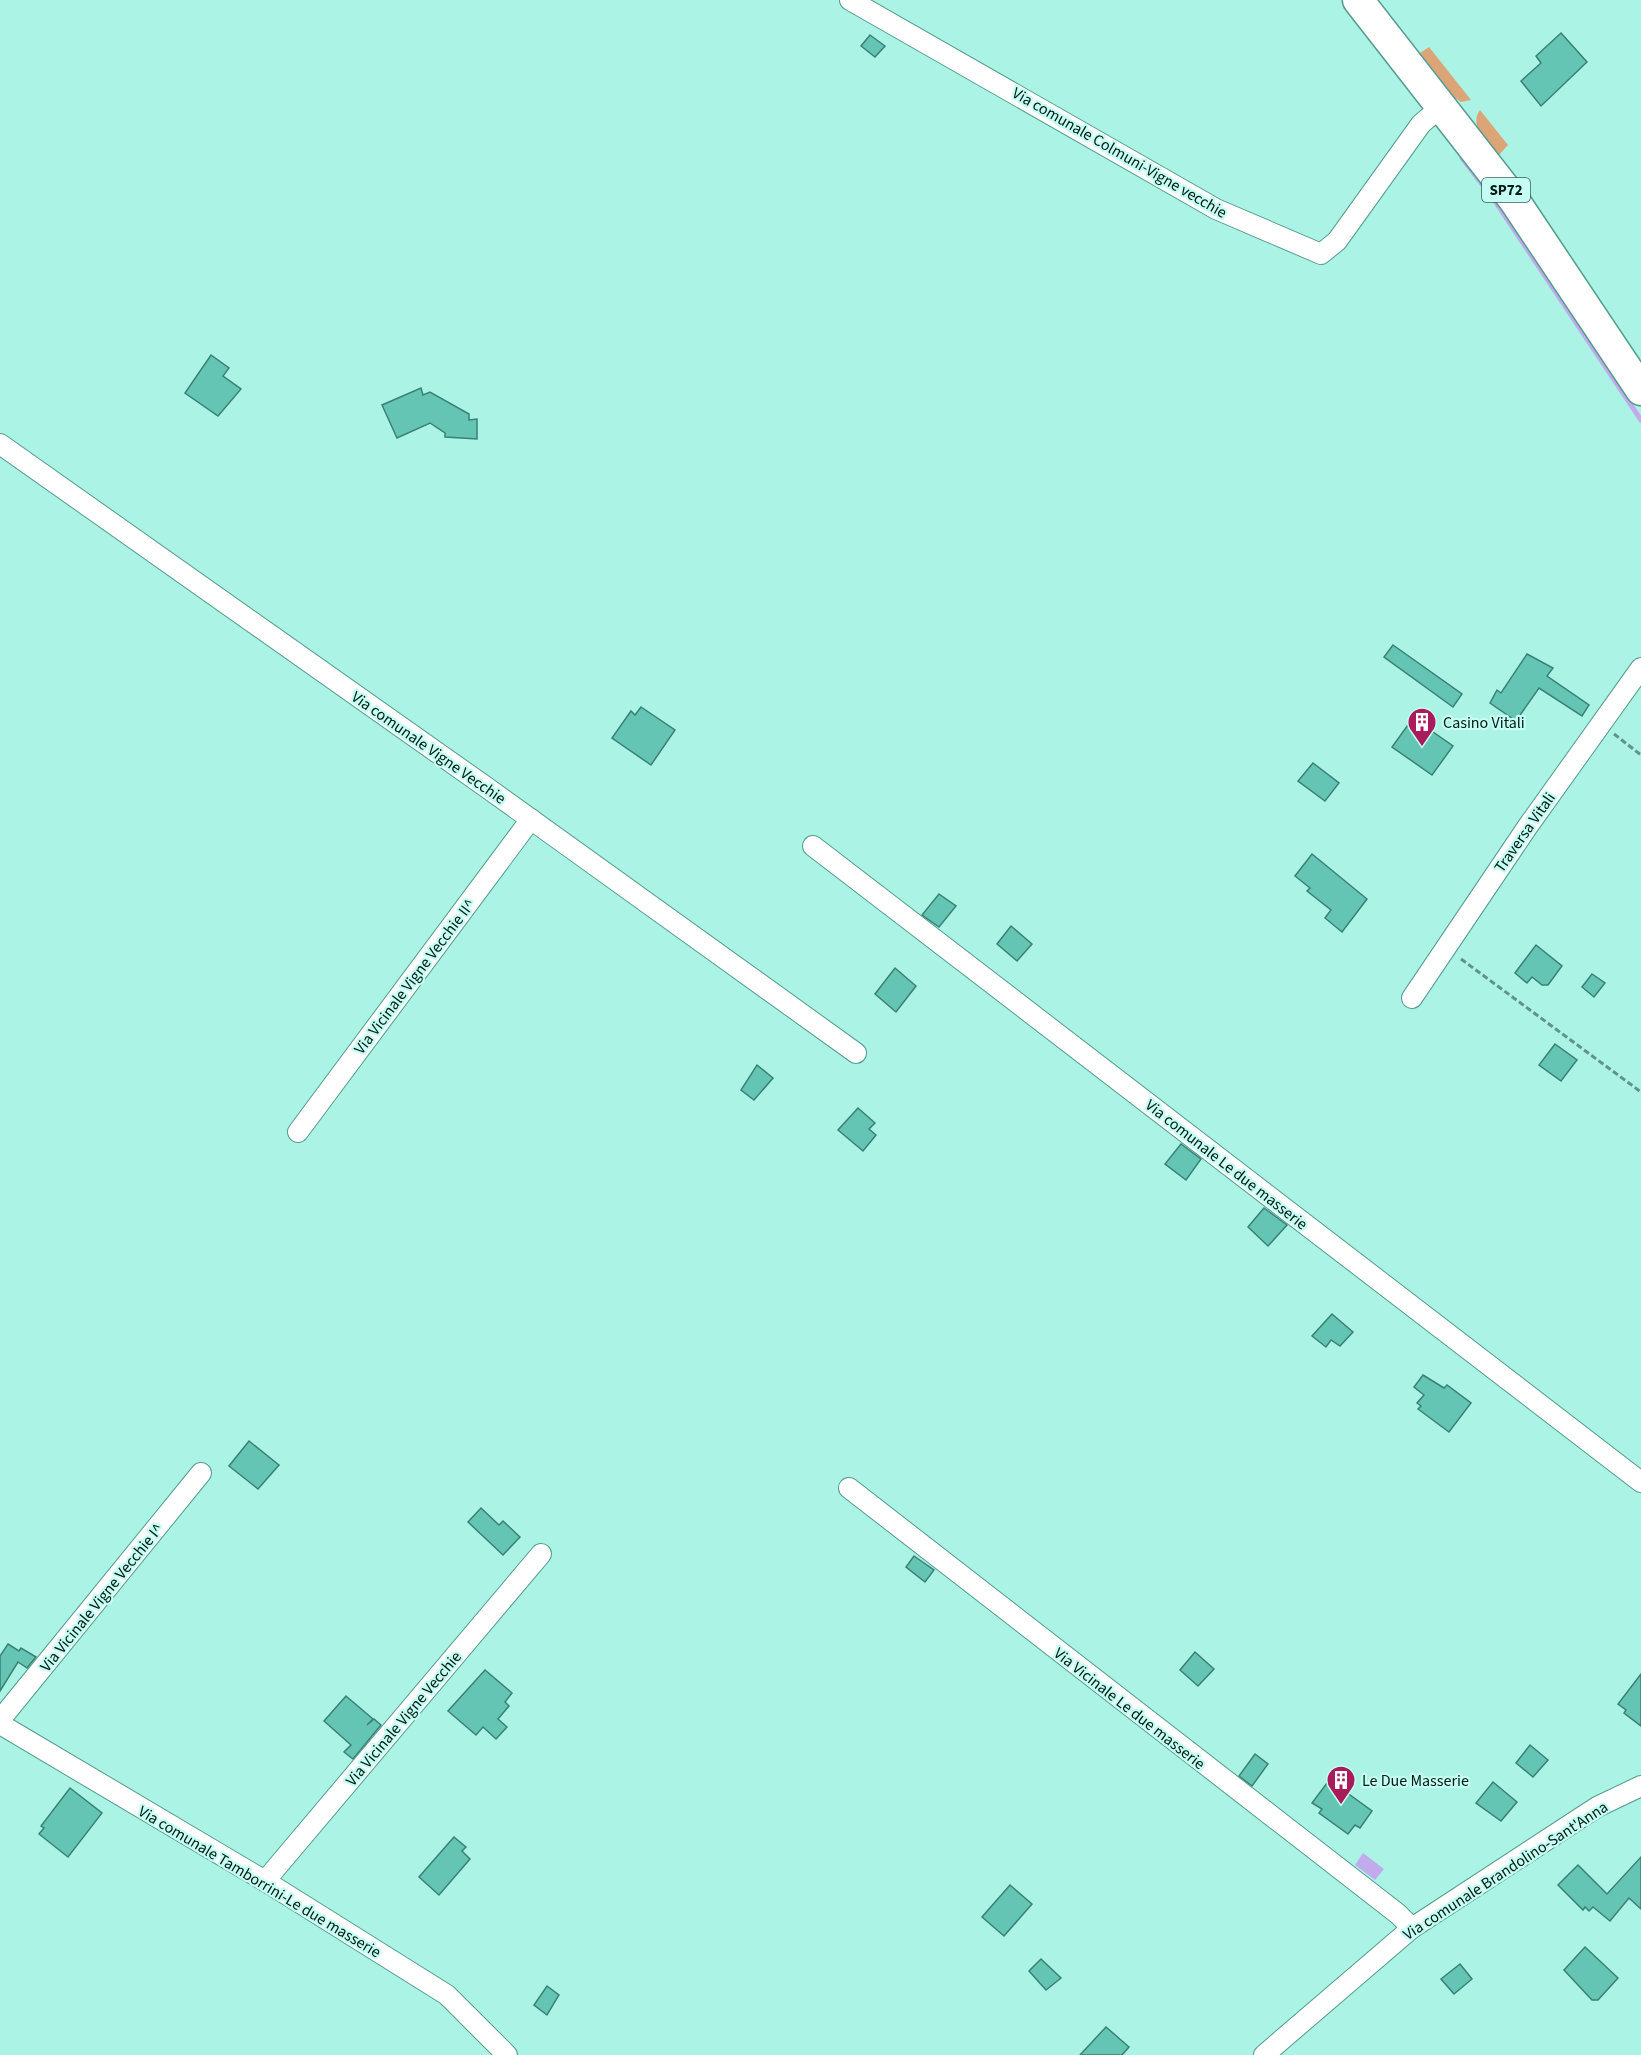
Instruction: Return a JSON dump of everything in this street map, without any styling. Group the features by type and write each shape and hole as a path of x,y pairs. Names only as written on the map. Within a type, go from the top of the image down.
{"main road":[{"name":"SP72","path":"1358,0 1432,115 1514,201 1641,390"}],"street":[{"name":"Via comunale Colmuni-Vigne vecchie","path":"850,0 1216,209 1321,254 1337,241 1432,115"},
{"name":"Via comunale Vigne Vecchie","path":"0,444 531,819 856,1053"},
{"name":"Traversa Vitali","path":"1412,998 1445,947 1641,668"},
{"name":"Via Vicinale Vigne Vecchie II^","path":"298,1132 531,819"},
{"name":"Via comunale Le due masserie","path":"813,846 1641,1482"},
{"name":"Via Vicinale Vigne Vecchie I^","path":"0,1722 201,1473"},
{"name":"Via Vicinale Le due masserie","path":"849,1488 1398,1914 1412,1928"},
{"name":"Via Vicinale Vigne Vecchie","path":"265,1881 541,1554"},
{"name":"Via comunale Tamborrini-Le due masserie","path":"0,1722 265,1881 447,1995 507,2055"},
{"name":"Via comunale Brandolino-Sant'Anna","path":"1264,2055 1412,1928 1597,1807 1641,1786"}],"path":[{"path":"1601,724 1641,755"},
{"path":"1445,947 1641,1092"}],"shaded area":[{"path":"1429,47 1471,100 1461,102 1454,97 1420,53"},
{"path":"1480,110 1508,145 1498,156 1478,128 1476,122"},
{"path":"1363,1853 1384,1869 1375,1880 1355,1865"}],"building":[{"path":"1561,33 1587,62 1541,106 1521,81 1541,63 1536,56"},
{"path":"870,35 885,46 875,57 861,46"},
{"path":"211,355 229,368 223,376 241,389 218,416 185,393"},
{"path":"421,388 423,395 430,392 469,414 469,420 477,419 477,439 445,437 445,433 430,423 397,438 382,405"},
{"path":"1393,645 1462,694 1453,707 1384,657"},
{"path":"1527,654 1553,668 1547,676 1589,705 1582,716 1539,688 1516,721 1490,703 1497,690 1501,693"},
{"path":"641,707 675,730 651,765 612,738 631,711 635,715"},
{"name":"Casino Vitali","path":"1413,718 1453,746 1432,775 1392,747"},
{"path":"1313,763 1339,783 1325,801 1298,781"},
{"path":"1312,854 1367,899 1342,932 1325,918 1331,910 1307,891 1310,888 1295,876"},
{"path":"939,894 956,906 939,927 922,915"},
{"path":"1011,926 1032,944 1017,961 997,944"},
{"path":"1536,945 1562,966 1548,985 1542,985 1532,977 1527,983 1515,973"},
{"path":"895,968 916,986 896,1012 875,994"},
{"path":"1592,974 1605,983 1594,997 1582,987"},
{"path":"1555,1044 1577,1060 1561,1081 1539,1065"},
{"path":"757,1065 773,1078 754,1100 741,1090"},
{"path":"858,1108 875,1123 869,1129 876,1135 863,1151 838,1130"},
{"path":"1181,1144 1201,1159 1186,1180 1165,1164"},
{"path":"1264,1208 1287,1225 1268,1246 1248,1227"},
{"path":"1332,1314 1353,1332 1340,1346 1331,1340 1326,1347 1312,1336"},
{"path":"1423,1375 1444,1388 1447,1385 1471,1403 1449,1432 1418,1409 1421,1406 1417,1403 1424,1395 1414,1387"},
{"path":"249,1441 279,1465 258,1489 229,1466"},
{"path":"481,1508 499,1525 503,1521 520,1537 503,1555 468,1522"},
{"path":"914,1556 934,1570 925,1582 906,1567"},
{"path":"8,1644 19,1651 21,1648 36,1657 27,1668 18,1662 0,1691 0,1656"},
{"path":"1195,1652 1214,1669 1198,1686 1180,1670"},
{"path":"485,1670 512,1693 505,1702 509,1706 498,1719 507,1727 496,1739 483,1727 476,1735 448,1711"},
{"path":"1641,1674 1641,1726 1624,1713 1626,1710 1618,1704"},
{"path":"346,1696 373,1719 367,1725 374,1719 381,1725 353,1759 344,1752 351,1745 324,1721"},
{"path":"1530,1745 1548,1760 1533,1777 1516,1763"},
{"path":"1255,1754 1268,1764 1252,1786 1239,1776"},
{"path":"1493,1782 1517,1802 1501,1821 1476,1803"},
{"name":"Le Due Masserie","path":"1327,1783 1344,1795 1346,1792 1372,1811 1360,1828 1355,1825 1348,1834 1319,1813 1322,1809 1312,1803"},
{"path":"70,1788 102,1813 68,1857 39,1834 44,1828 41,1826"},
{"path":"454,1837 466,1847 462,1851 470,1859 439,1895 419,1877"},
{"path":"1641,1857 1641,1909 1629,1898 1610,1921 1593,1907 1589,1911 1585,1907 1583,1910 1558,1885 1578,1865 1607,1894"},
{"path":"1010,1885 1032,1904 1004,1936 982,1917"},
{"path":"1585,1947 1618,1978 1598,2000 1592,2000 1564,1970"},
{"path":"1041,1959 1061,1978 1046,1990 1029,1971"},
{"path":"1460,1964 1472,1979 1454,1994 1441,1979"},
{"path":"547,1986 559,1995 547,2015 534,2005"},
{"path":"1106,2027 1129,2047 1122,2055 1080,2055"}],"waterway":[{"path":"1462,158 1495,201 1641,420"}],"place":[{"name":"Casino Vitali","path":"1422,748"},
{"name":"Le Due Masserie","path":"1341,1806"}]}
